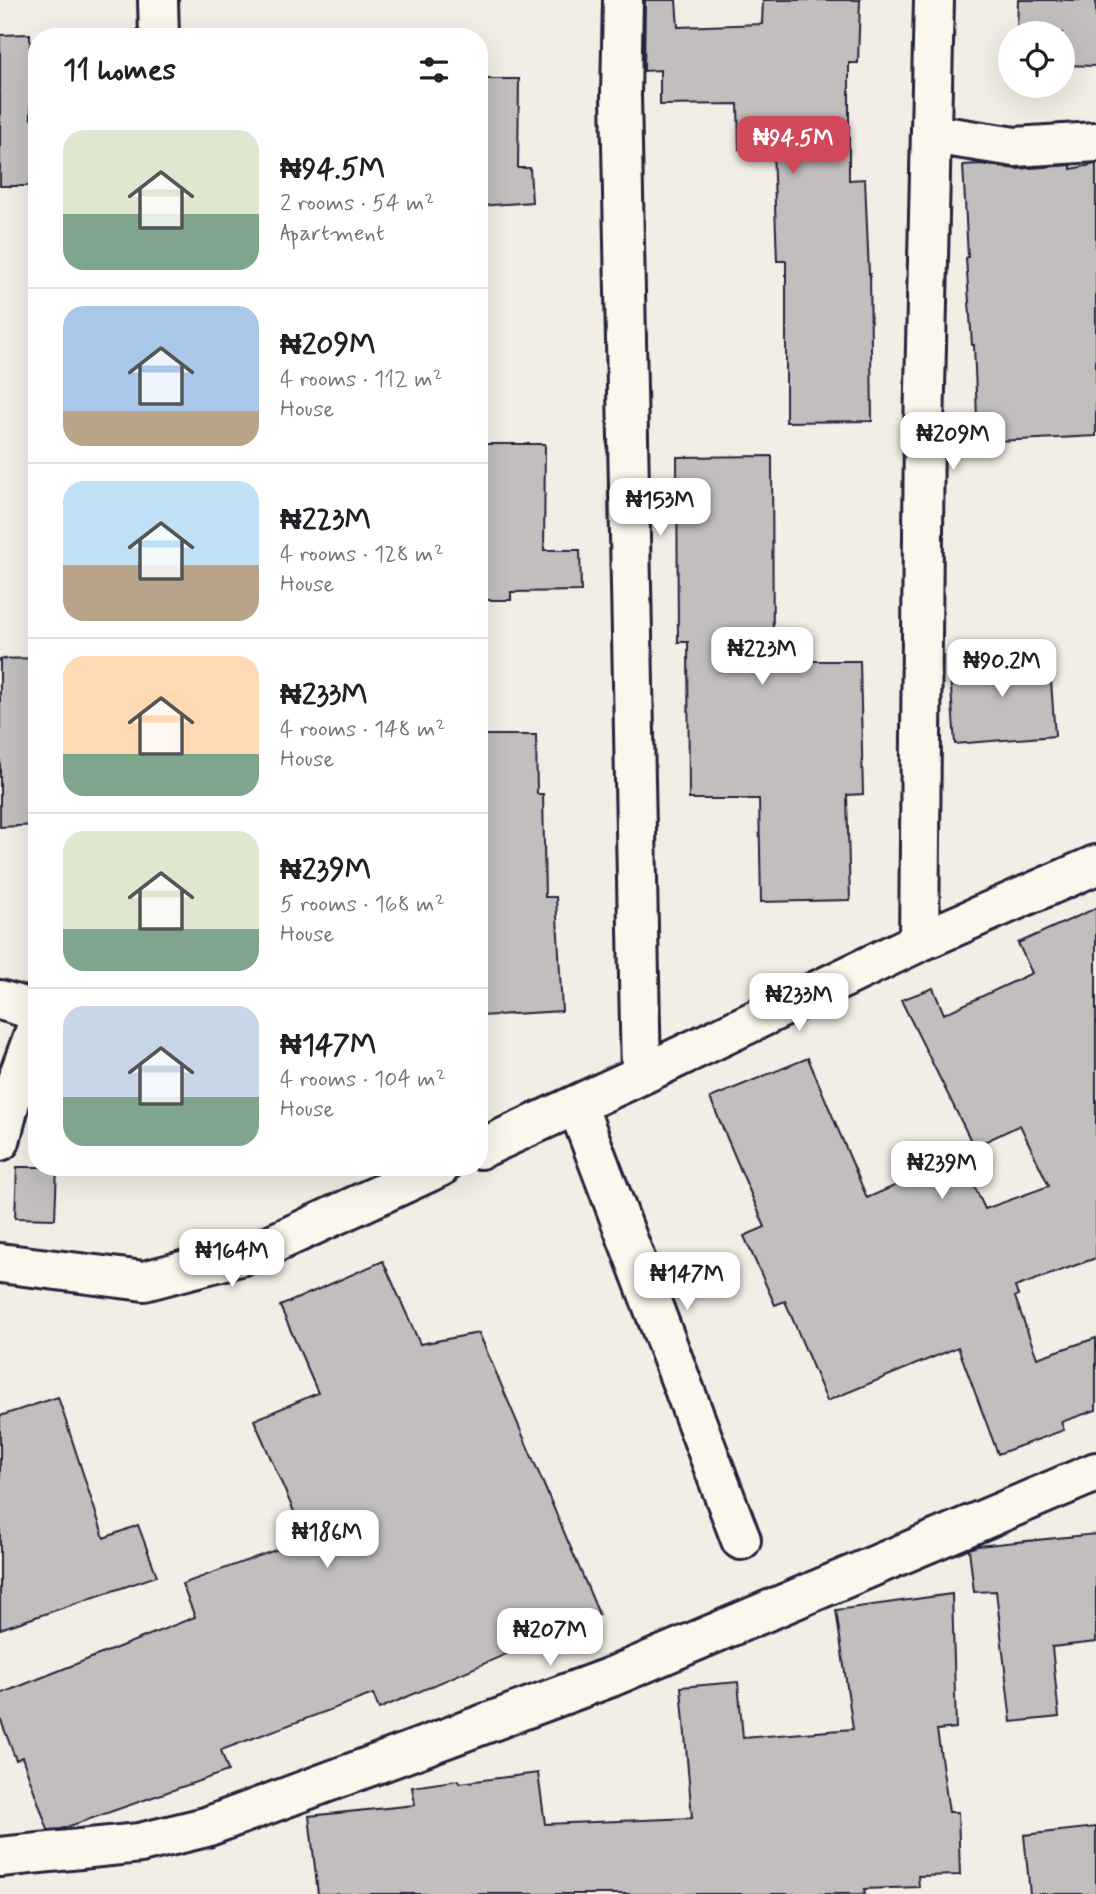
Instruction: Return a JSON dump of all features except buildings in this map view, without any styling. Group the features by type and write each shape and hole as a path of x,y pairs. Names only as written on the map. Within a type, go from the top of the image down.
{"street":[{"path":"158,0 159,28"},
{"path":"623,0 621,95 641,1075"},
{"path":"919,942 924,432 934,0"},
{"path":"931,134 1015,147 1096,142"},
{"path":"488,1145 919,942 1096,865"},
{"path":"0,1000 28,1008"},
{"path":"0,1141 12,1094 28,1050"},
{"path":"577,1105 741,1540"},
{"path":"0,1264 144,1282 255,1252 420,1176"},
{"path":"0,1857 140,1843 206,1827 611,1677 1096,1472"}]}
